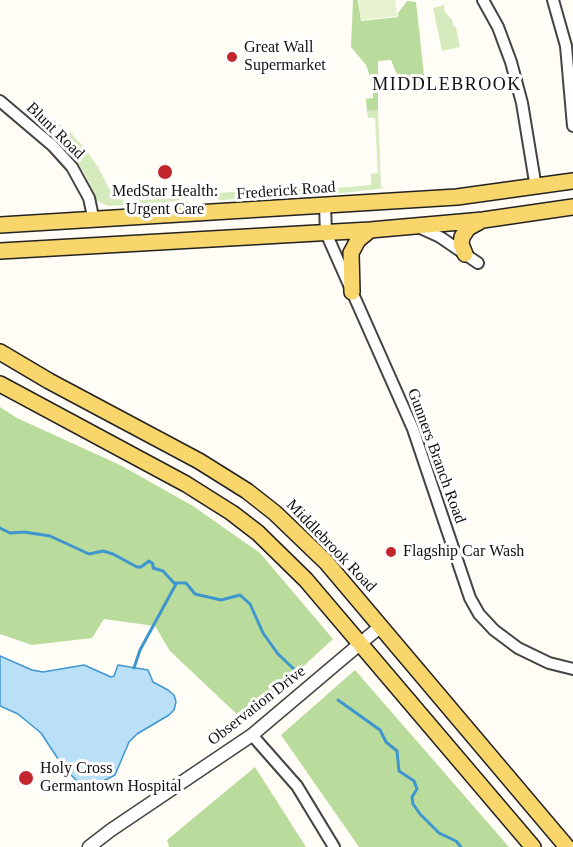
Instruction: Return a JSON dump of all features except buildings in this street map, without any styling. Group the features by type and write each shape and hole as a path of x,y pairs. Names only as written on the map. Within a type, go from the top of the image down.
{"main road":[{"name":"Frederick Road","path":"0,225 457,197 536,188 573,181"},
{"path":"0,251 370,230 483,220 573,207"},
{"path":"472,258 461,244 463,234 472,225 483,220"},
{"path":"352,292 351,253 358,240 370,230"},
{"name":"Middlebrook Road","path":"0,352 49,381 199,461 275,513 326,562 567,847"},
{"path":"0,384 163,471 232,513 258,533 306,580 533,847"}],"street":[{"path":"483,0 498,27 511,62 524,114 536,188"},
{"path":"553,0 566,46 573,126"},
{"name":"Blunt Road","path":"0,101 53,146 72,166 89,198 94,221"},
{"name":"Gunners Branch Road","path":"324,206 326,232 413,429 474,606 494,630 518,648 549,663 573,669"},
{"path":"415,226 432,232 472,258"},
{"name":"Observation Drive","path":"89,847 252,735 381,626"},
{"path":"252,735 297,786 334,847"}],"green space":[{"path":"353,0 358,0 361,21 398,17 398,13 407,1 416,2 426,94 414,84 398,77 391,60 378,61 378,110 367,111 366,99 373,98 373,94 366,65 351,47"},
{"path":"359,0 395,0 397,16 361,20"},
{"path":"444,5 445,12 456,27 460,47 442,51 433,8"},
{"path":"378,110 381,187 386,188 334,194 332,180 336,188 371,185 371,174 378,173 375,118 368,118 367,111"},
{"path":"54,121 66,128 84,147 110,190 119,199 129,201 179,198 179,201 108,206 97,201 85,174 69,150 51,133 49,125"},
{"path":"312,187 311,194 221,200 210,197 217,193"},
{"path":"0,407 17,418 120,465 193,506 260,553 333,639 244,721 170,651 155,626 104,619 92,638 32,645 0,634"},
{"path":"355,670 509,847 359,847 281,735"},
{"path":"255,767 306,847 169,847 167,840"}],"water":[{"path":"0,656 32,670 43,672 84,665 111,677 114,676 118,665 148,670 153,682 174,695 176,702 174,710 137,734 129,742 115,775 94,786 84,788 64,768 41,733 18,714 0,706"}],"waterway":[{"path":"0,528 10,533 24,532 50,536 89,554 103,551 137,567 149,561 153,564 153,568 163,571 174,583 186,583 195,594 221,600 240,595 250,604 263,633 278,654 296,671"},
{"path":"134,668 140,650 176,584"},
{"path":"338,700 380,730 386,742 397,751 399,771 414,781 417,789 412,797 413,804 439,833 456,841 461,847"}],"place":[{"name":"Great Wall Supermarket","path":"232,57"},
{"name":"MedStar Health: Urgent Care","path":"165,172"},
{"name":"Flagship Car Wash","path":"391,552"},
{"name":"Holy Cross Germantown Hospital","path":"26,778"}],"district":[{"name":"MIDDLEBROOK","path":"447,85"}]}
